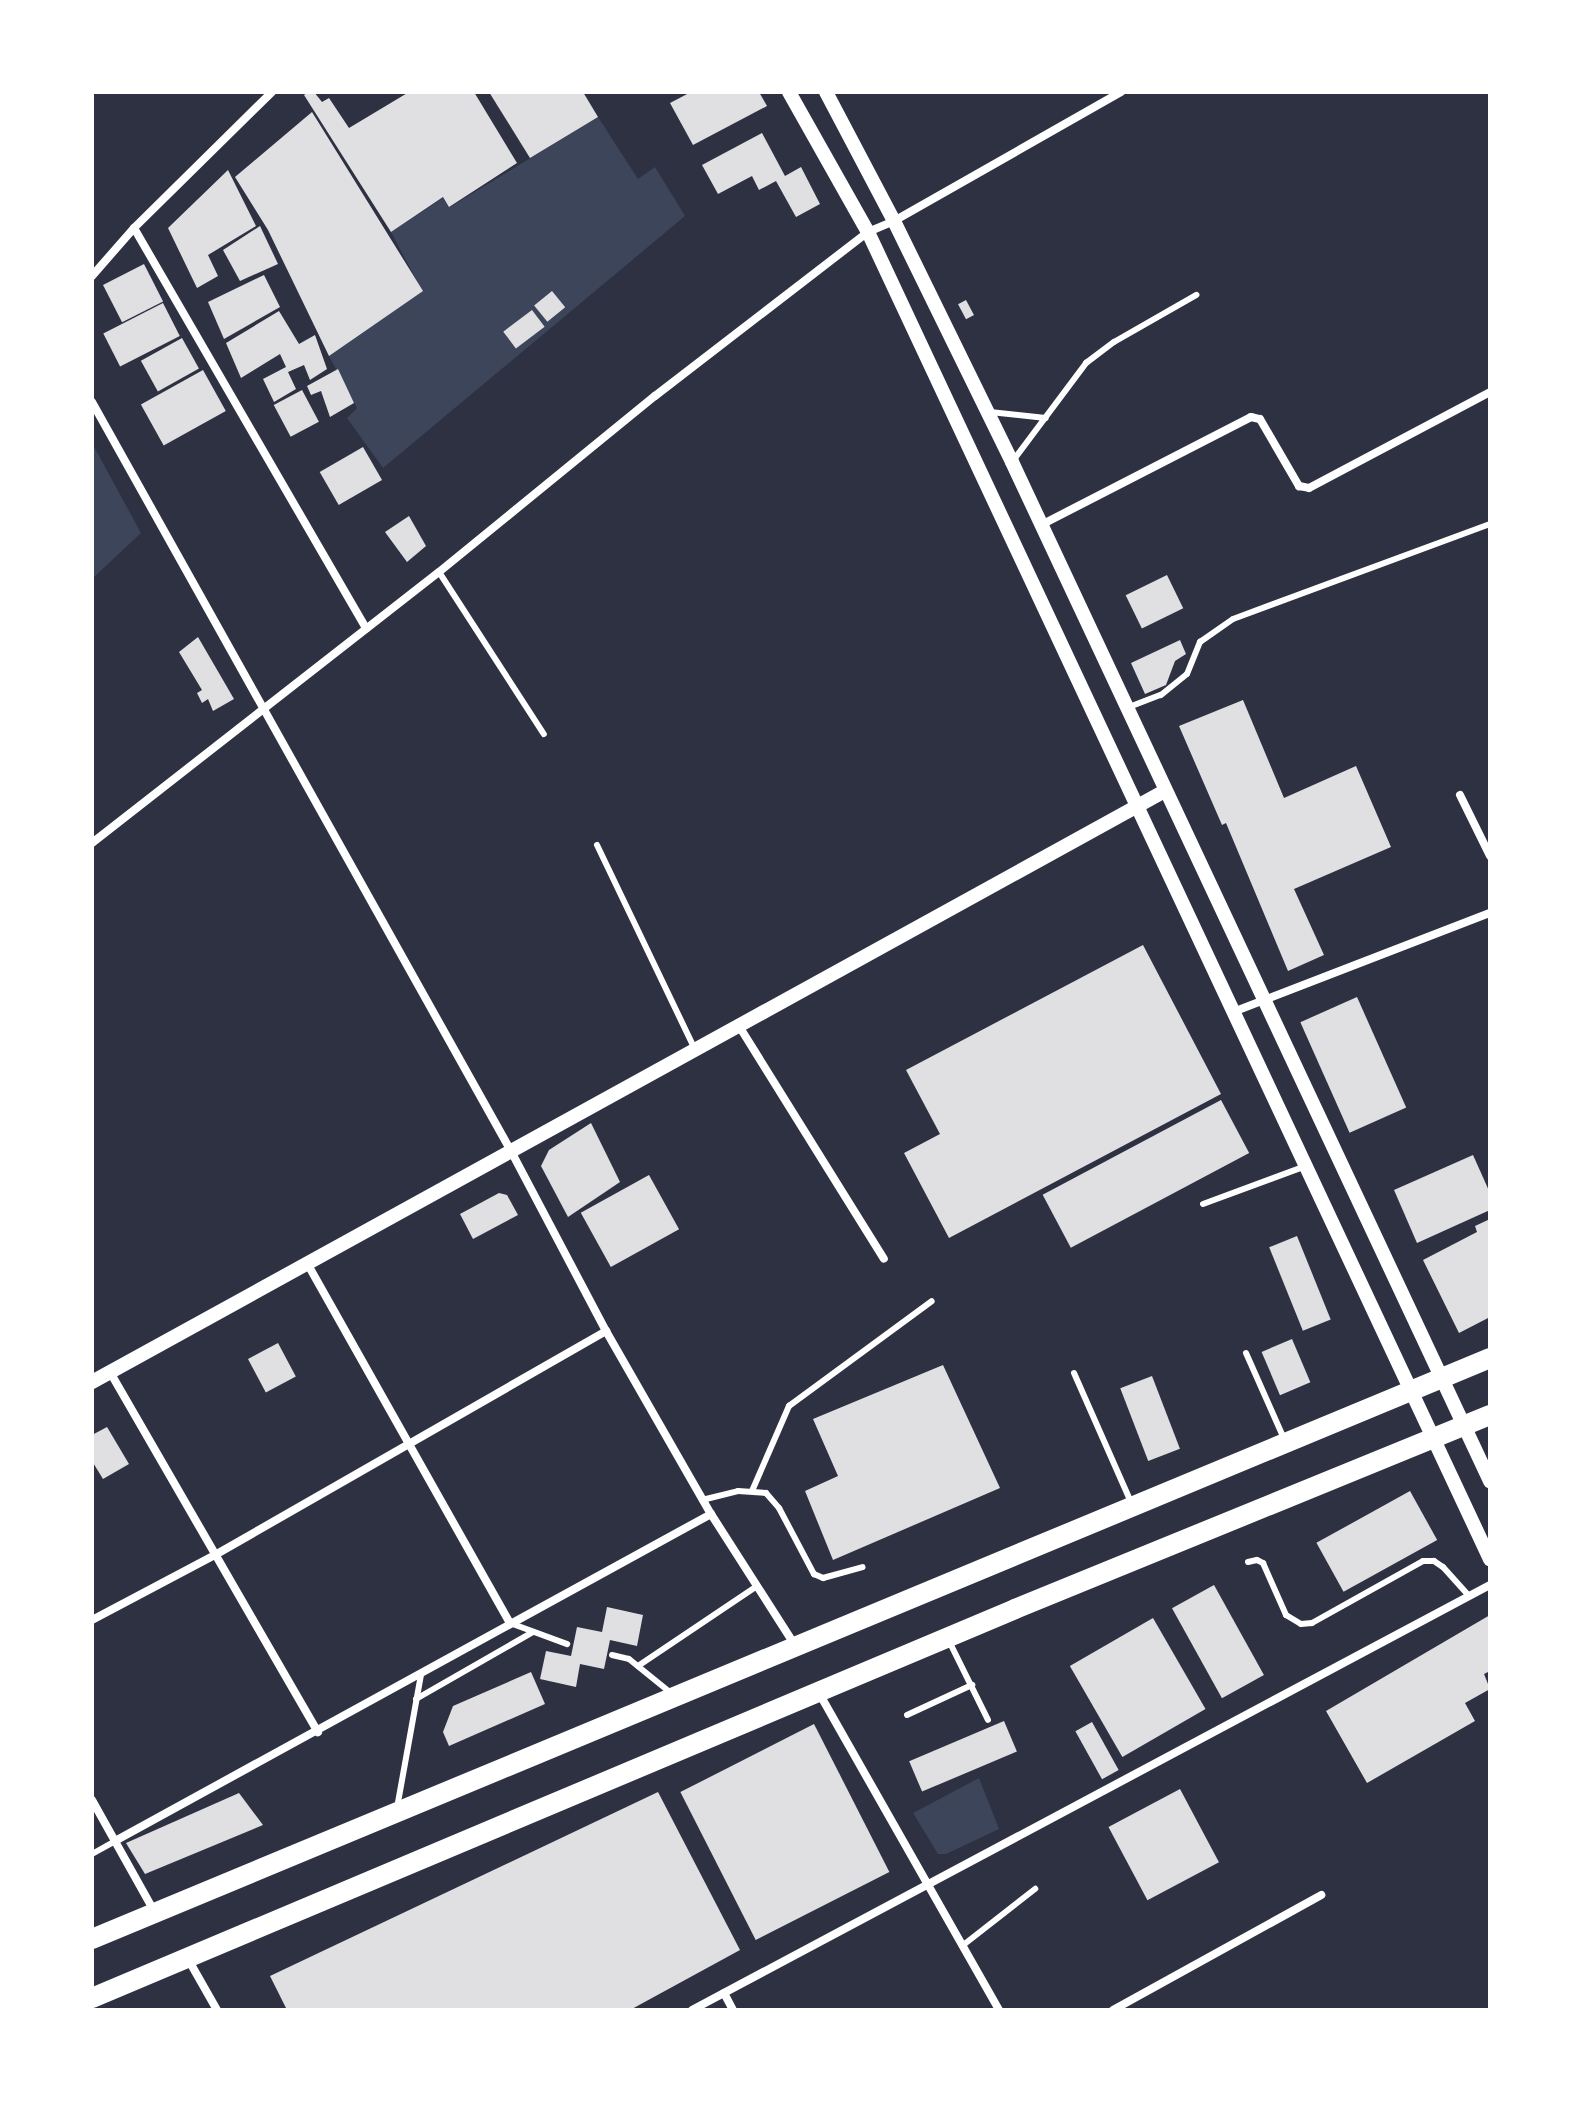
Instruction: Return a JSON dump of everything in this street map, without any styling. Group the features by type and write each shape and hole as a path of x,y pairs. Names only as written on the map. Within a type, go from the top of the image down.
{"main road":[{"path":"92,1939 1490,1358"},
{"path":"92,1998 947,1638 1490,1415"}],"street":[{"path":"92,276 134,228 272,92"},
{"path":"789,92 868,232 1490,1559"},
{"path":"826,92 894,221 1012,462 1490,1481"},
{"path":"92,843 439,572 655,396 868,232 894,221 1121,92"},
{"path":"134,228 366,629"},
{"path":"1041,525 1251,417 1260,419 1299,486 1309,488 1490,392"},
{"path":"92,402 511,1151 606,1331 702,1500 794,1645"},
{"path":"92,1382 1165,791"},
{"path":"1460,795 1490,856"},
{"path":"1233,1012 1490,913"},
{"path":"739,1026 884,1259"},
{"path":"306,1262 510,1623"},
{"path":"92,1620 215,1555 606,1331"},
{"path":"110,1372 318,1732"},
{"path":"115,1841 711,1514"},
{"path":"692,2010 1490,1585"},
{"path":"819,1693 999,2010"},
{"path":"92,1800 155,1914"},
{"path":"1113,2010 1321,1895"},
{"path":"188,1958 217,2010"},
{"path":"724,1993 733,2010"}],"lane":[{"path":"1012,462 1086,363 1114,342 1196,295"},
{"path":"987,411 1046,418"},
{"path":"1126,708 1161,695 1179,681 1187,674 1200,642 1233,619 1490,524"},
{"path":"439,572 544,734"},
{"path":"597,845 695,1050"},
{"path":"1203,1204 1306,1166"},
{"path":"752,1491 789,1406 932,1301"},
{"path":"1246,1353 1286,1442"},
{"path":"1074,1373 1133,1505"},
{"path":"702,1500 752,1491 766,1493 779,1508 814,1574 823,1578 863,1567"},
{"path":"1248,1562 1263,1563 1286,1615 1301,1624 1312,1623 1423,1561 1434,1561 1443,1567 1469,1596"},
{"path":"638,1666 757,1586"},
{"path":"510,1623 567,1644"},
{"path":"416,1699 533,1632"},
{"path":"947,1638 988,1720"},
{"path":"612,1655 638,1666 674,1695"},
{"path":"396,1812 421,1674"},
{"path":"907,1715 972,1685"},
{"path":"92,1854 115,1841"},
{"path":"962,1946 1002,1918 1035,1889"}],"shaded area":[{"path":"598,117 638,179 655,167 685,216 383,468 347,418 357,408 329,356 422,291 391,232 443,198 450,207"},
{"path":"92,443 141,533 92,579"},
{"path":"979,1778 999,1829 946,1854 938,1854 913,1813"}],"building":[{"path":"314,92 322,102 329,98 349,128 409,92 474,92 517,163 449,207 443,197 391,232 304,95"},
{"path":"489,92 583,92 598,117 530,158"},
{"path":"691,92 759,92 767,106 693,145 670,103"},
{"path":"312,112 423,291 329,356 268,230 235,177"},
{"path":"762,133 785,176 801,167 820,204 796,217 776,181 759,190 752,176 718,194 702,165"},
{"path":"228,170 256,226 208,255 218,276 197,288 168,228"},
{"path":"260,226 278,264 240,281 223,250"},
{"path":"144,264 163,301 122,322 103,285"},
{"path":"264,275 280,307 224,339 208,302"},
{"path":"552,291 565,307 547,322 534,305"},
{"path":"966,300 974,315 966,319 958,304"},
{"path":"163,303 180,336 120,366 103,333"},
{"path":"532,310 545,327 516,348 503,332"},
{"path":"279,311 299,344 315,335 327,369 310,380 304,365 288,372 296,389 274,402 263,379 286,367 280,354 241,378 226,343"},
{"path":"182,338 199,369 158,391 141,361"},
{"path":"338,369 354,403 330,417 321,391 311,395 307,386"},
{"path":"203,370 226,411 164,446 141,404"},
{"path":"302,390 319,422 291,437 274,405"},
{"path":"363,447 382,480 339,505 320,472"},
{"path":"409,516 426,546 407,562 385,532"},
{"path":"1167,575 1183,608 1142,628 1126,595"},
{"path":"198,637 234,699 213,711 208,699 202,703 197,693 202,690 179,652"},
{"path":"1180,640 1186,654 1175,661 1166,685 1145,694 1131,663"},
{"path":"1243,700 1284,798 1356,766 1391,847 1294,889 1324,955 1288,971 1226,823 1222,825 1179,726"},
{"path":"1143,945 1221,1094 949,1238 904,1153 940,1134 906,1070"},
{"path":"1357,997 1406,1108 1350,1133 1300,1022"},
{"path":"1221,1100 1249,1153 1071,1248 1043,1195"},
{"path":"591,1123 620,1182 568,1217 541,1166 549,1150"},
{"path":"1473,1155 1490,1193 1490,1210 1417,1243 1394,1190"},
{"path":"649,1175 679,1229 611,1267 581,1213"},
{"path":"499,1193 507,1195 518,1215 473,1239 460,1214"},
{"path":"1490,1219 1490,1317 1459,1333 1423,1260 1477,1232 1475,1226"},
{"path":"1297,1236 1331,1319 1303,1331 1269,1247"},
{"path":"1292,1339 1310,1382 1280,1395 1262,1352"},
{"path":"278,1343 296,1377 266,1393 248,1359"},
{"path":"943,1365 1000,1488 833,1560 805,1491 838,1476 813,1419"},
{"path":"1152,1376 1180,1449 1148,1461 1120,1388"},
{"path":"107,1427 129,1464 103,1479 92,1461 92,1435"},
{"path":"1410,1491 1437,1540 1344,1592 1316,1543"},
{"path":"1214,1585 1264,1675 1222,1698 1172,1608"},
{"path":"607,1607 643,1615 637,1646 610,1640 604,1669 580,1664 576,1687 540,1679 546,1651 571,1656 577,1627 602,1632"},
{"path":"1490,1615 1490,1671 1484,1674 1490,1689 1465,1703 1475,1721 1367,1783 1326,1711"},
{"path":"1153,1618 1206,1709 1122,1757 1070,1666"},
{"path":"531,1672 545,1704 449,1746 443,1732 453,1706"},
{"path":"1004,1721 1017,1751 922,1792 909,1761"},
{"path":"1092,1722 1119,1770 1102,1779 1075,1731"},
{"path":"814,1724 889,1872 756,1940 680,1792"},
{"path":"1180,1789 1219,1862 1147,1900 1108,1827"},
{"path":"658,1792 740,1950 630,2010 287,2010 270,1976"},
{"path":"239,1793 263,1825 145,1874 126,1843"}]}
